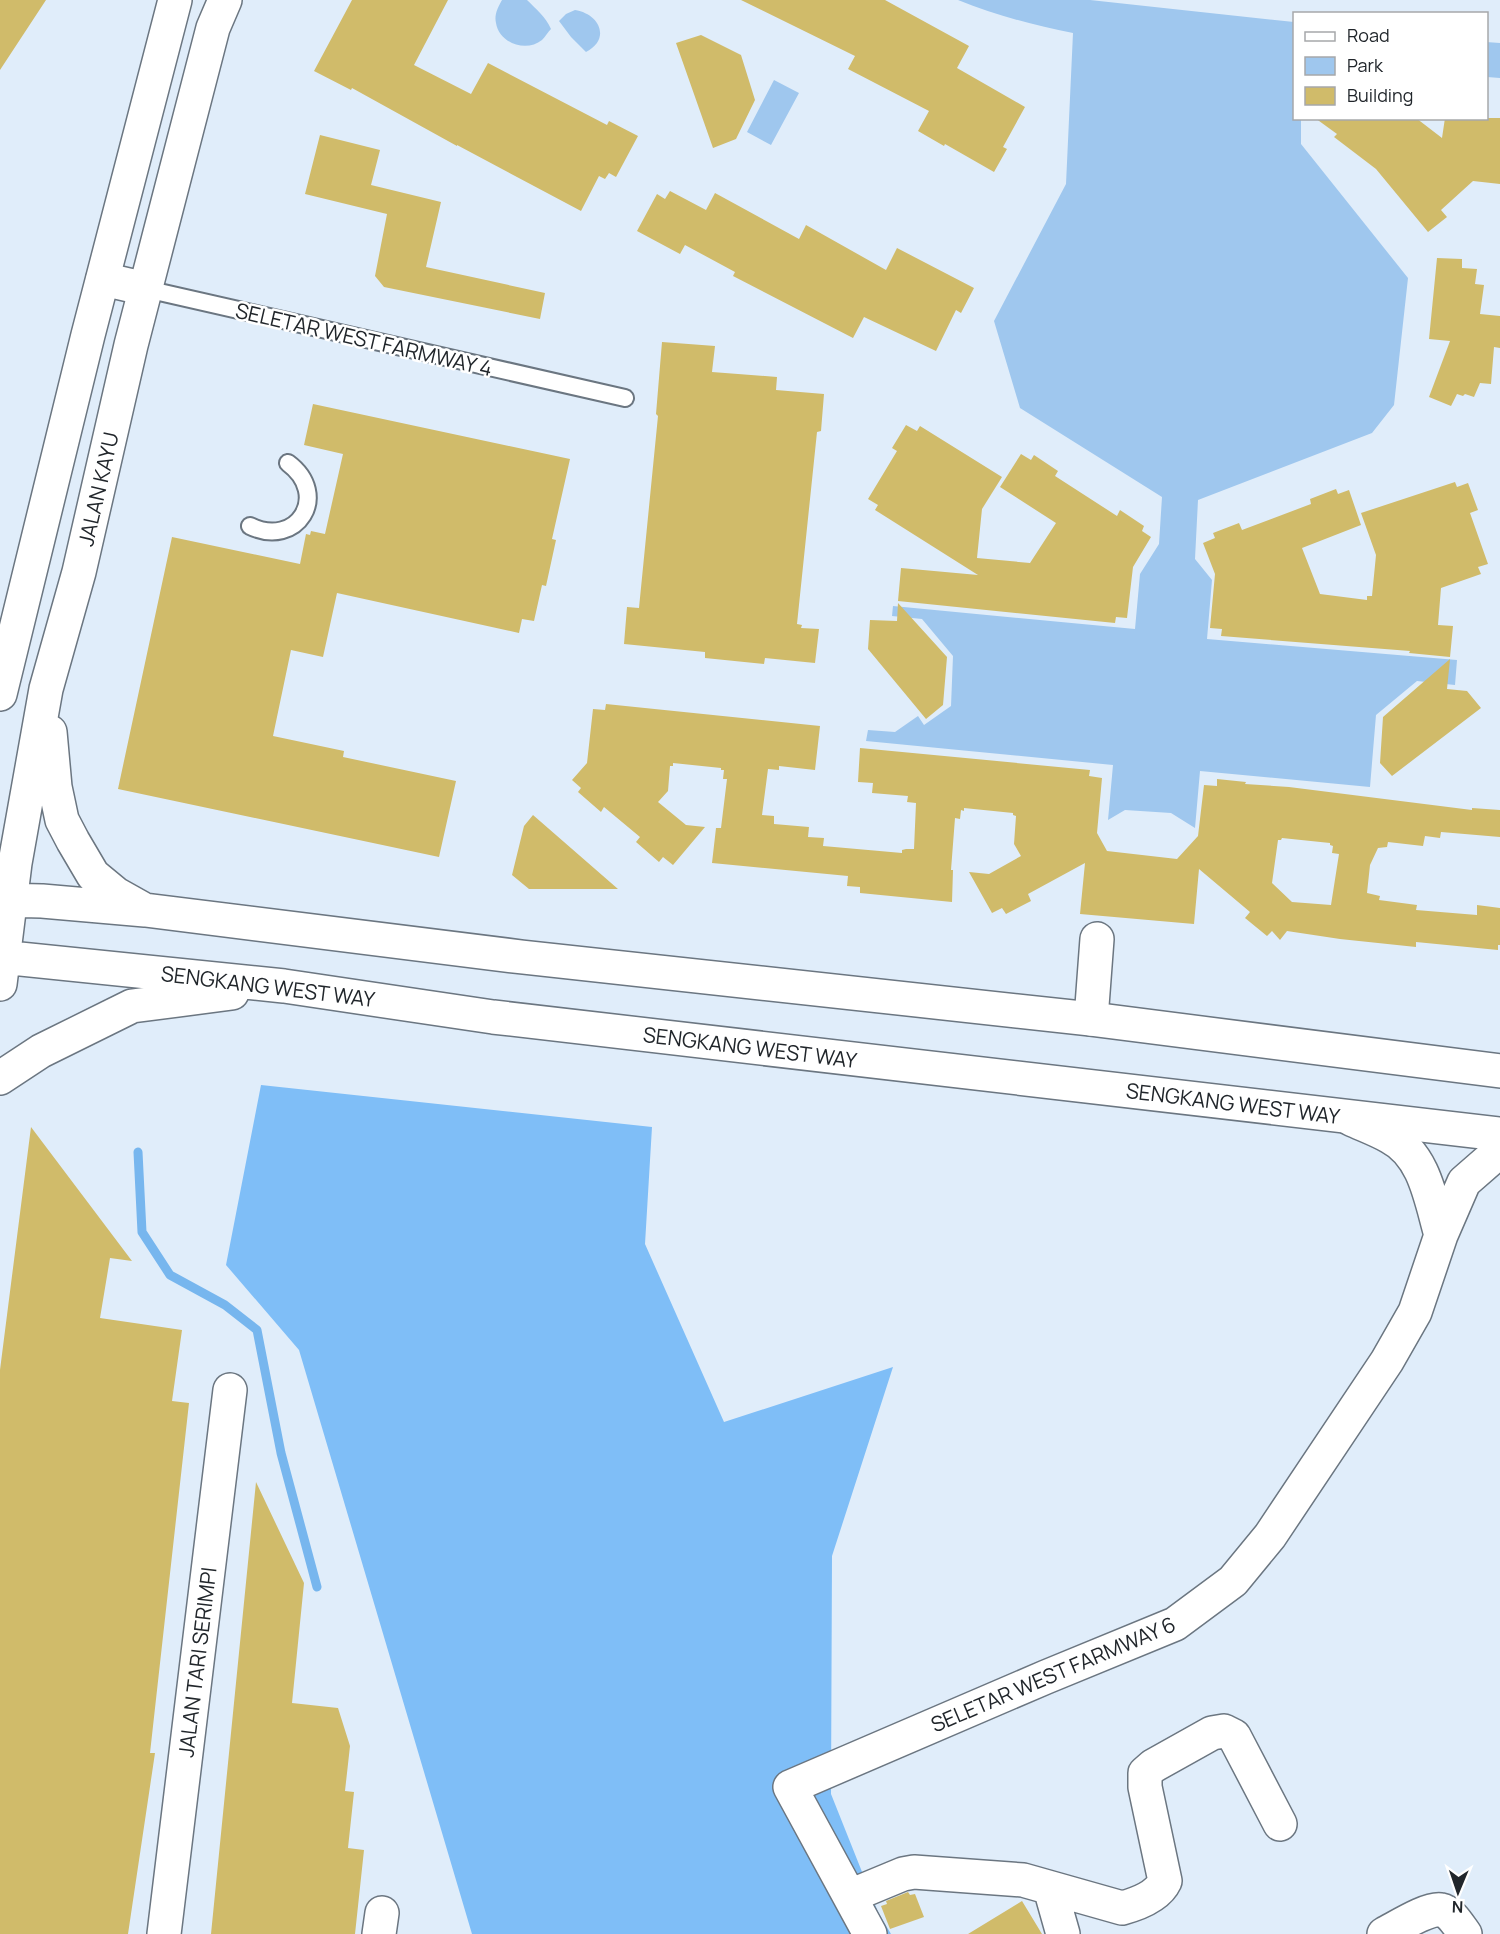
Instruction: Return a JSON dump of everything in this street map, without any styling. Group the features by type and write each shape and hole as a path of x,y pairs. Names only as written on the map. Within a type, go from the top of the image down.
{"main road":[{"path":"0,694 50,485 175,0"},
{"name":"JALAN KAYU","path":"1,966 5,900 15,863 46,689 79,572 131,345 213,28 225,0"},
{"name":"SELETAR WEST FARMWAY 4","path":"103,279 146,289"},
{"path":"46,689 55,787 62,820 93,875 116,894 145,910"},
{"path":"5,900 145,910 522,957 1091,1019 1500,1071"},
{"path":"1091,1019 1097,939"},
{"name":"SENGKANG WEST WAY","path":"1,966 284,986 493,1017 1500,1134"},
{"path":"0,1078 41,1051 132,1006 284,986"},
{"path":"1344,1116 1392,1137 1410,1153 1425,1180 1441,1235"},
{"name":"SELETAR WEST FARMWAY 6","path":"849,1896 790,1787 1175,1624 1233,1581 1270,1536 1387,1360 1415,1312 1441,1235 1464,1182 1500,1153"},
{"name":"JALAN TARI SERIMPI","path":"164,1934 230,1390"},
{"path":"870,1934 849,1896 903,1874 914,1872 1023,1880 1122,1908 1161,1889 1165,1881 1144,1787 1146,1773 1153,1766 1212,1733 1224,1731 1234,1736 1280,1824"},
{"path":"1050,1888 1063,1934"},
{"path":"1384,1934 1432,1910 1441,1910 1448,1914 1465,1934"}],"lane":[{"name":"SELETAR WEST FARMWAY 4","path":"146,289 625,398"},
{"path":"250,526 261,531 279,531 295,524 303,515 308,503 305,480 298,470 288,463"}],"green space":[{"path":"502,0 527,0 544,17 551,29 536,44 521,46 508,41 498,30 496,20"},
{"path":"958,0 1090,0 1293,22 1293,120 1301,120 1301,144 1408,278 1394,405 1372,433 1198,500 1195,559 1212,580 1207,639 1457,660 1455,685 1417,681 1376,715 1370,787 1200,771 1195,828 1171,813 1125,810 1108,820 1113,765 866,741 868,730 895,732 918,716 924,725 951,706 953,656 922,619 892,616 893,606 1135,629 1140,574 1159,544 1162,497 1020,408 994,321 1066,184 1073,33 1043,27"},
{"path":"575,10 591,16 599,28 598,41 586,52 559,21 566,14"},
{"path":"1488,42 1500,43 1500,78 1488,77"},
{"path":"774,80 799,93 771,145 747,132"}],"shaded area":[{"path":"261,1085 652,1127 645,1244 724,1422 893,1367 832,1556 831,1794 878,1912 891,1934 472,1934 299,1350 226,1265"}],"building":[{"path":"0,0 46,0 0,70"},
{"path":"352,0 448,0 414,65 471,94 488,63 607,125 609,121 638,136 616,177 609,173 605,179 599,176 581,211 352,88 351,90 314,71"},
{"path":"741,0 885,0 969,46 957,68 1025,107 1003,147 1007,149 994,172 918,131 929,111 848,69 855,56"},
{"path":"701,35 741,55 755,100 736,139 713,148 676,43"},
{"path":"1500,118 1500,184 1473,181 1441,210 1447,217 1428,232 1376,169 1334,137 1337,134 1318,120 1419,120 1442,138 1445,120"},
{"path":"320,135 380,150 371,185 441,202 426,267 545,293 540,319 384,287 375,276 387,214 305,194"},
{"path":"670,191 706,210 715,193 799,239 806,225 886,270 897,248 974,288 961,313 956,310 936,351 864,317 853,338 733,276 735,272 685,245 680,254 637,231 657,194 665,199"},
{"path":"1437,258 1462,259 1462,268 1477,269 1475,284 1484,285 1480,314 1500,316 1500,348 1494,347 1491,384 1480,383 1474,397 1457,394 1451,406 1429,397 1450,341 1429,339"},
{"path":"662,342 715,346 712,372 777,377 776,390 824,394 821,431 817,432 797,624 802,625 801,628 819,629 815,663 765,658 764,664 705,658 705,652 624,644 627,607 639,608 658,416 656,414"},
{"path":"313,404 570,459 552,539 556,540 546,586 542,585 534,621 522,619 519,633 337,593 323,657 291,650 273,736 344,751 343,757 456,781 439,857 118,789 172,537 300,564 306,534 310,535 311,531 325,534 343,454 304,445"},
{"path":"906,425 917,431 920,426 1002,477 982,509 977,558 1030,563 1056,523 1000,487 1021,454 1031,460 1034,455 1058,471 1055,476 1117,516 1120,510 1144,526 1142,531 1151,537 1133,567 1127,618 1116,617 1115,623 898,601 901,568 978,575 875,510 878,505 868,499 897,451 892,448"},
{"path":"1455,482 1457,487 1468,483 1478,510 1470,513 1488,564 1478,567 1481,574 1441,588 1438,625 1453,626 1450,657 1409,653 1410,651 1221,636 1222,629 1210,628 1215,574 1203,543 1215,538 1213,533 1239,523 1242,530 1311,504 1310,499 1336,489 1338,494 1349,490 1361,525 1302,548 1320,594 1367,600 1367,596 1372,596 1376,555 1361,513"},
{"path":"898,603 947,657 943,705 926,719 868,649 870,620 897,621"},
{"path":"1450,659 1447,689 1467,691 1481,708 1392,776 1380,763 1383,717"},
{"path":"606,704 820,726 815,770 779,766 779,770 768,769 762,815 774,816 774,824 809,827 808,837 824,838 823,846 902,853 902,850 914,849 916,803 907,802 908,796 872,793 873,783 858,782 860,748 1090,770 1089,776 1102,778 1097,833 1107,851 1177,859 1198,836 1204,785 1217,786 1217,779 1472,810 1472,808 1500,810 1500,837 1441,832 1440,838 1425,836 1423,846 1388,842 1387,847 1378,848 1370,865 1367,893 1380,896 1379,900 1417,905 1416,910 1477,915 1477,905 1500,908 1500,945 1498,945 1498,950 1416,942 1416,947 1287,931 1280,940 1272,931 1267,936 1245,918 1250,912 1199,869 1194,924 1080,914 1085,863 1028,894 1031,901 1006,914 1002,908 992,913 969,872 989,874 1021,856 1014,844 1016,816 1013,813 964,808 964,811 961,810 960,819 955,818 951,870 953,870 952,902 860,893 860,887 847,886 848,876 712,863 716,828 721,828 727,779 723,779 724,770 673,763 673,766 670,766 668,791 658,802 686,825 705,827 673,865 663,857 659,862 636,842 640,837 604,807 601,812 578,792 581,788 572,780 587,763 593,709 605,710","holes":["1282,838 1330,843 1333,846 1332,853 1339,854 1331,905 1292,902 1272,883 1278,840"]},
{"path":"533,815 618,889 529,889 512,875 524,826"},
{"path":"31,1127 132,1261 110,1258 100,1318 182,1330 172,1401 189,1403 150,1753 155,1753 128,1934 0,1934 0,1370"},
{"path":"256,1482 304,1583 292,1703 338,1708 350,1746 345,1791 354,1792 348,1848 364,1850 355,1934 211,1934"},
{"path":"908,1892 910,1895 915,1894 924,1917 890,1929 881,1906 887,1904 886,1901"},
{"path":"1022,1901 1042,1934 968,1934"}],"waterway":[{"path":"138,1152 142,1232 170,1275 225,1305 257,1330 281,1453 317,1587"}]}
